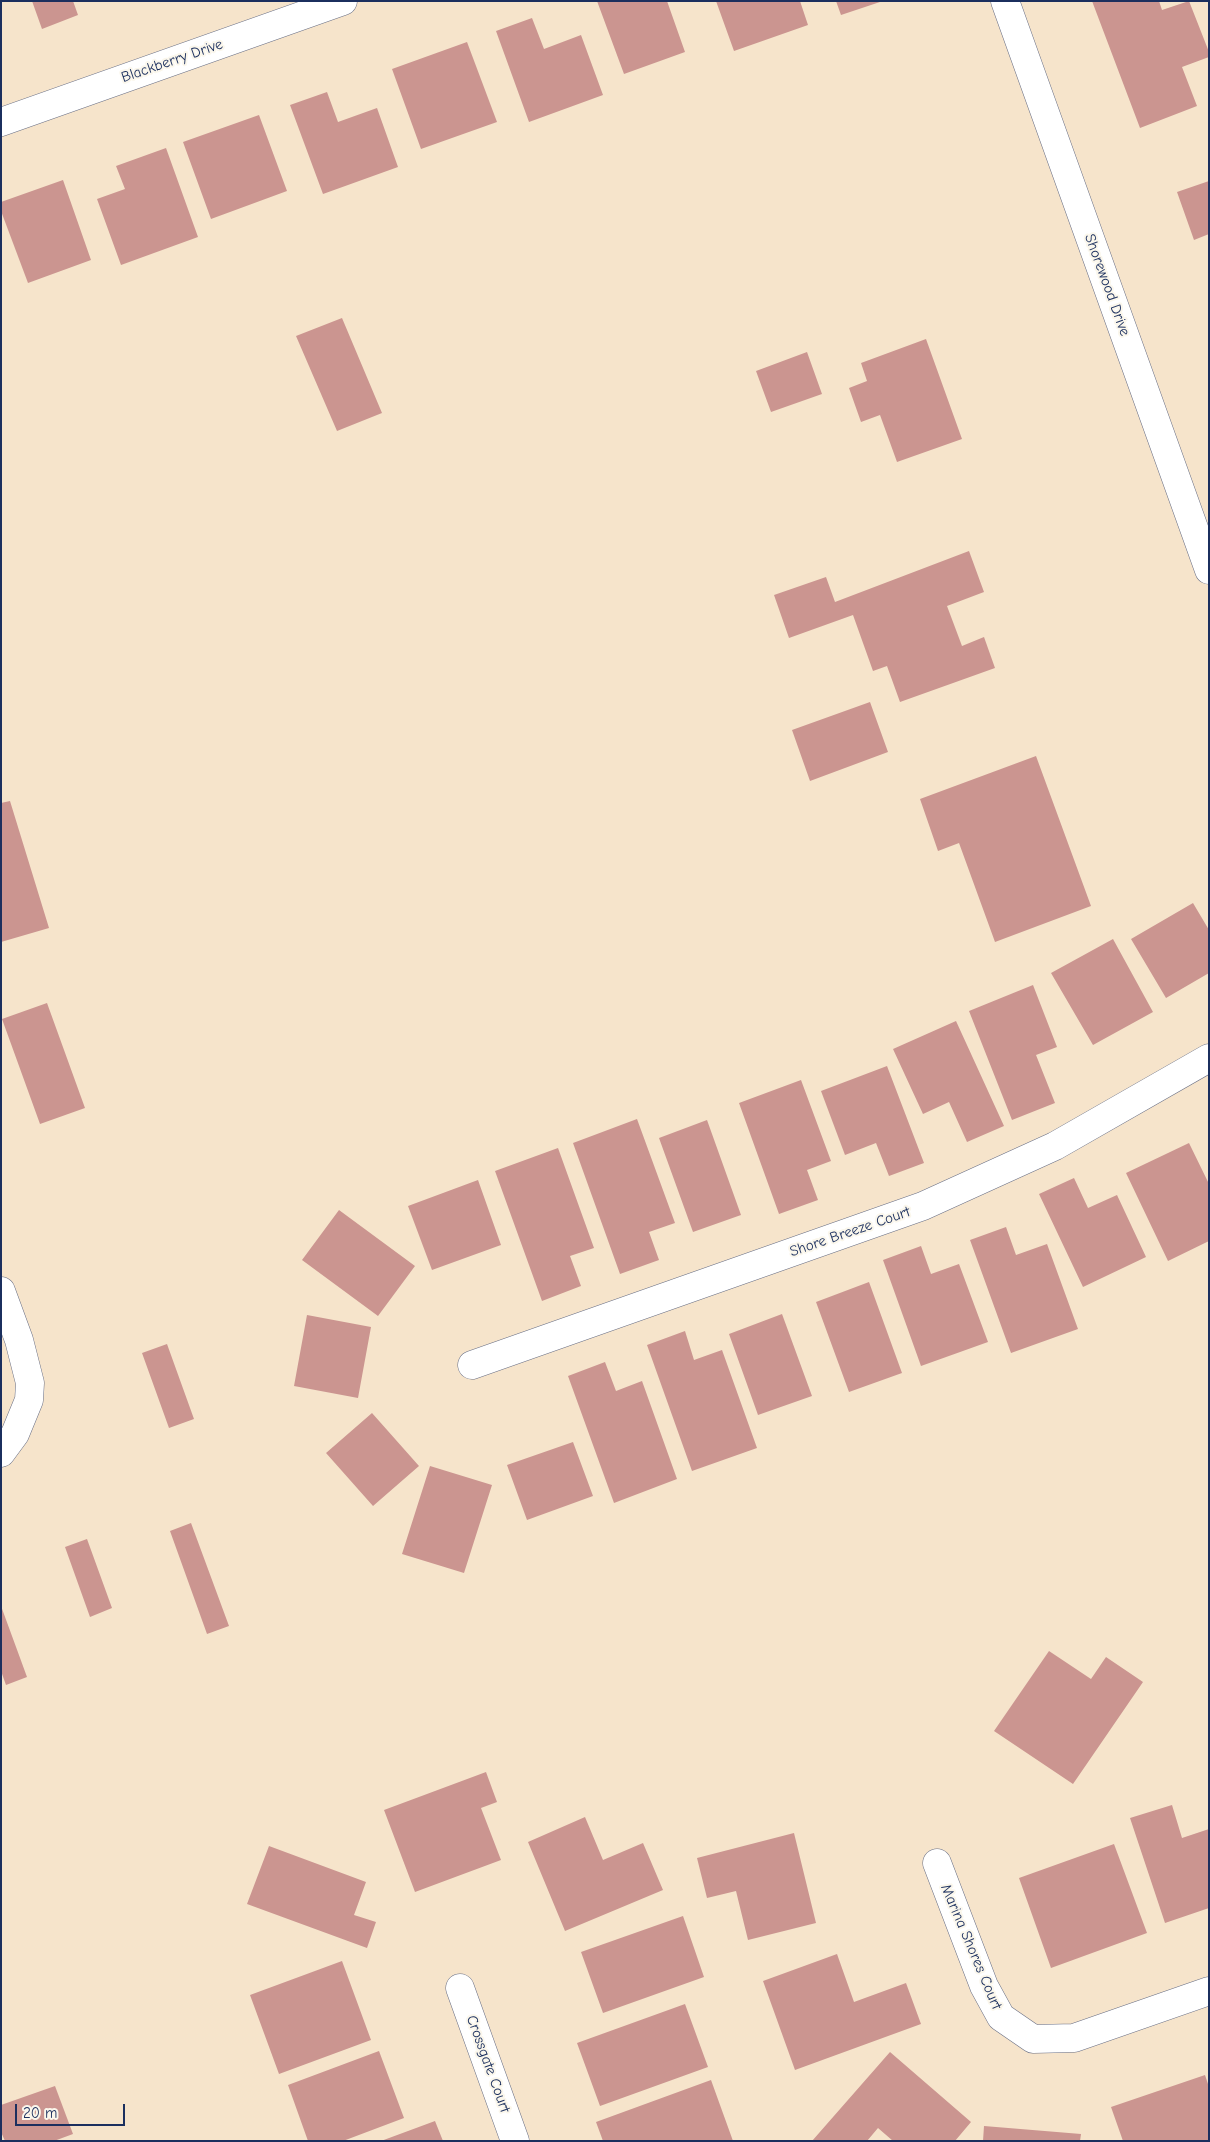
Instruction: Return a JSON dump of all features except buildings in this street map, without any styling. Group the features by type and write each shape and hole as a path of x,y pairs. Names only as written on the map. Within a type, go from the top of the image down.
{"street":[{"name":"Blackberry Drive","path":"1,122 343,1"},
{"name":"Shorewood Drive","path":"1005,1 1209,570"},
{"name":"Shore Breeze Court","path":"472,1365 923,1206 1054,1146 1209,1058"},
{"path":"1,1292 19,1340 30,1383 29,1400 8,1444"},
{"name":"Marina Shores Court","path":"937,1864 984,1986 1000,2017 1033,2039 1074,2038 1209,1991"},
{"name":"Crossgate Court","path":"460,1988 515,2141"}]}
